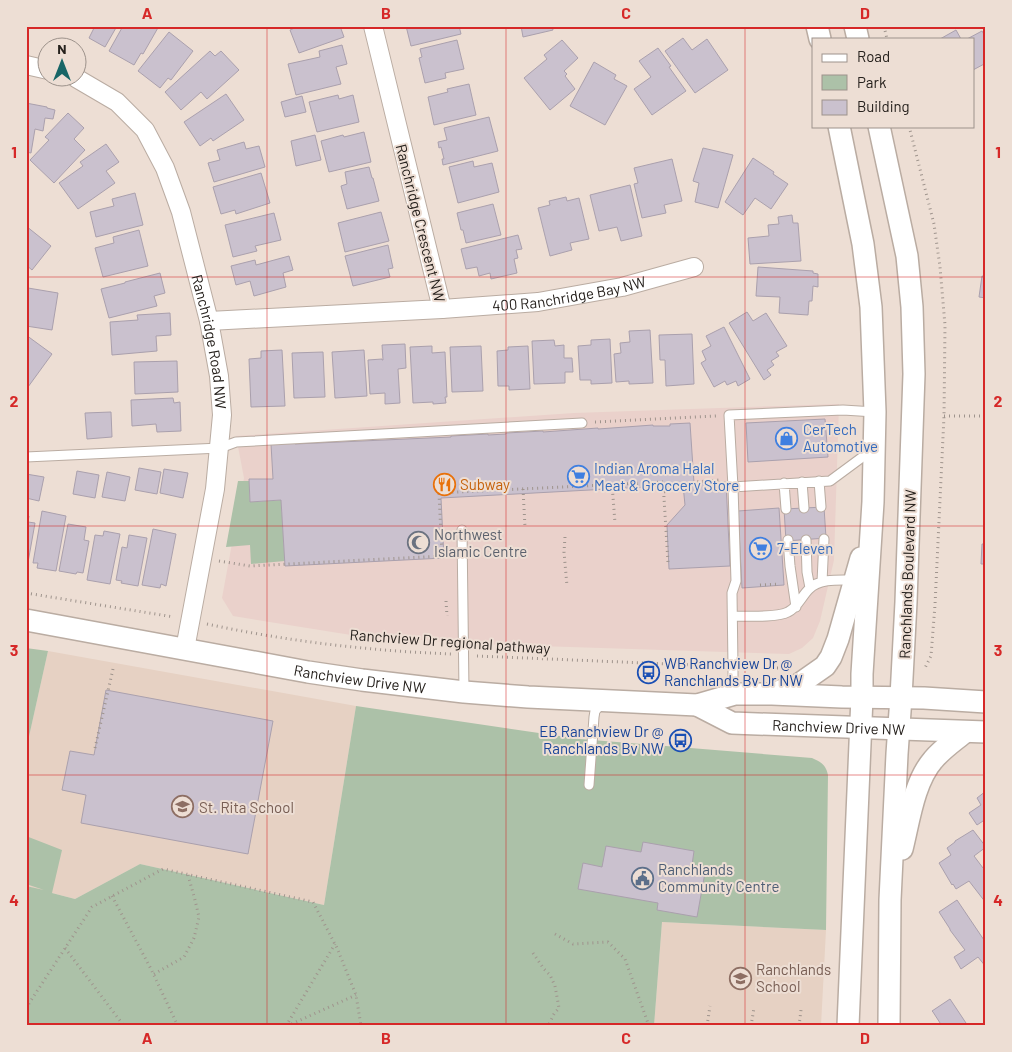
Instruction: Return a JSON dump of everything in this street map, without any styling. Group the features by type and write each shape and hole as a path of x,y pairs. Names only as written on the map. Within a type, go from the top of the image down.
{"street":[{"name":"Ranchridge Crescent NW","path":"209,321 442,309 372,26"},
{"name":"Ranchridge Road NW","path":"88,85 117,102 145,130 165,168 181,212 209,321 219,376 222,415 215,489 185,649"},
{"path":"840,128 863,244 871,307 874,412 873,502 862,674 848,1026"},
{"name":"Ranchlands Boulevard NW","path":"879,128 907,256 912,307 914,374 902,697 898,729 890,900 889,1026"},
{"name":"400 Ranchridge Bay NW","path":"442,309 538,302 622,287 694,267"},
{"path":"772,694 795,687 825,666 831,657 862,557 873,502"},
{"name":"Ranchview Drive NW","path":"26,620 308,672 464,692 697,705 735,694 902,697 986,702"},
{"name":"Ranchview Drive NW","path":"697,705 732,723 976,732"},
{"path":"890,900 914,796 926,769 932,760 947,746 976,732"}],"lane":[{"path":"718,699 733,677 734,667 732,594 736,581 729,415 843,410 874,412"},
{"path":"26,456 220,448 236,442 582,423"},
{"path":"732,483 784,483 830,480 874,449"},
{"path":"819,481 821,507"},
{"path":"802,482 804,508"},
{"path":"784,483 786,510"},
{"path":"462,530 464,692"},
{"path":"822,582 824,539"},
{"path":"788,540 796,607"},
{"path":"806,540 807,572 810,588"},
{"path":"733,616 756,617 787,613 796,607 810,588 822,582 854,580"},
{"path":"589,785 594,717 598,707 604,701"}],"path":[{"path":"910,128 934,224 945,325 944,416 935,605 931,656 925,668"},
{"path":"582,423 729,415"},
{"path":"944,416 986,416"},
{"path":"217,560 250,566 442,556 439,493 663,482 668,562"},
{"path":"664,492 695,482 732,483"},
{"path":"612,484 615,523"},
{"path":"523,489 525,527"},
{"path":"564,537 567,586"},
{"name":"Ranchview Dr regional pathway","path":"26,593 190,620 260,635 345,646 416,653 786,669"},
{"path":"95,748 113,669"},
{"path":"26,1008 92,907 163,869 313,902 335,944 356,996 360,1026"},
{"path":"154,974 184,957 194,938 198,917 187,874"},
{"path":"112,896 154,974 177,1026"},
{"path":"555,934 573,944 608,942 625,959 649,1026"},
{"path":"335,944 286,1026 356,996"},
{"path":"65,948 124,1026"},
{"path":"533,953 550,975 555,986 559,1008 548,1026"},
{"path":"707,1026 710,1006"},
{"path":"750,1026 754,1008"},
{"path":"799,1026 801,1010"}],"shaded area":[{"path":"839,404 834,560 820,621 813,638 802,648 789,654 476,644 351,635 233,616 222,598 244,478 236,436 574,413"},
{"name":"St. Rita School","path":"48,651 356,706 324,905 140,864 75,899 26,886 26,750"},
{"name":"Ranchlands School","path":"662,922 826,930 821,1026 654,1026"}],"green space":[{"path":"238,481 249,481 250,502 281,500 285,561 251,564 250,545 226,547"},
{"path":"26,648 48,651 26,750"},
{"path":"356,706 580,739 815,759 824,766 828,775 826,930 662,922 654,1026 26,1026 26,886 44,890 26,884 26,836 62,850 52,893 75,899 140,864 324,905"}],"building":[{"path":"95,26 117,26 105,47 89,38"},
{"path":"123,26 159,26 143,54 141,53 134,65 109,51"},
{"path":"299,26 340,26 344,37 299,53 290,30"},
{"path":"406,26 459,26 461,34 411,46"},
{"path":"521,26 552,26 553,30 523,37"},
{"path":"956,30 960,38 942,38"},
{"path":"982,31 986,38 986,63 974,69 974,38 969,38"},
{"path":"169,32 193,51 171,80 168,78 160,88 138,71"},
{"path":"683,38 692,50 707,39 728,70 695,93 665,51"},
{"path":"457,40 464,69 445,73 446,78 425,83 419,58 422,57 420,49"},
{"path":"562,40 578,58 564,71 567,74 565,76 575,89 550,110 524,78 547,59 544,55"},
{"path":"342,45 347,64 336,67 341,84 296,95 288,64 320,57 319,51"},
{"path":"658,48 686,91 652,115 634,89 651,77 639,61"},
{"path":"210,51 215,56 221,51 239,70 207,99 201,92 181,110 165,92"},
{"path":"594,62 616,75 614,79 627,86 605,125 570,106"},
{"path":"469,84 476,115 434,125 428,97 448,92 447,89"},
{"path":"226,94 244,120 213,141 211,138 200,146 184,122"},
{"path":"338,95 339,99 353,95 359,122 317,132 309,102"},
{"path":"302,96 306,112 285,117 281,102"},
{"path":"26,103 55,110 53,119 45,118 43,131 35,129 31,153 26,152"},
{"path":"68,113 84,128 74,139 85,150 54,183 30,160 49,140 45,137"},
{"path":"489,117 498,151 443,165 442,159 444,159 438,142 447,140 444,128"},
{"path":"364,132 371,162 329,172 321,141"},
{"path":"315,135 321,160 296,166 291,141"},
{"path":"244,142 246,149 259,146 265,167 214,182 208,163 220,160 217,150"},
{"path":"106,144 119,162 106,171 115,183 78,209 59,183 83,166 80,162"},
{"path":"703,148 733,155 718,208 695,202 699,183 693,181"},
{"path":"753,158 788,184 771,209 755,198 743,215 725,202"},
{"path":"672,159 682,201 664,205 666,213 642,218 634,184 638,183 634,168"},
{"path":"473,161 474,167 492,163 499,192 458,203 449,167"},
{"path":"369,167 379,201 347,209 341,186 347,184 345,172"},
{"path":"261,173 270,203 236,214 235,210 221,214 213,187"},
{"path":"630,185 642,236 621,241 617,227 599,231 590,195"},
{"path":"135,193 143,225 96,237 90,212 114,206 112,199"},
{"path":"566,197 567,201 579,198 589,239 570,243 572,250 550,256 538,208 550,205 549,201"},
{"path":"493,204 501,235 466,243 457,213"},
{"path":"381,212 389,241 345,252 338,223"},
{"path":"274,213 281,240 255,246 257,251 233,257 225,225"},
{"path":"792,215 793,223 798,223 801,261 750,264 748,238 769,236 768,225 779,224 778,217"},
{"path":"26,226 51,246 32,270 26,265"},
{"path":"139,230 148,266 103,277 95,248 114,243 113,237"},
{"path":"518,235 522,249 516,250 518,258 514,259 517,273 491,279 490,273 479,276 477,267 466,269 461,249"},
{"path":"388,245 393,268 388,269 390,277 353,286 345,256"},
{"path":"289,256 293,270 283,273 286,287 254,296 250,281 236,285 231,266 255,260 256,265"},
{"path":"758,267 813,271 813,273 818,274 818,287 813,286 812,301 809,301 808,315 779,313 780,297 756,296"},
{"path":"160,273 165,293 154,296 157,306 109,318 101,289"},
{"path":"982,276 986,277 986,298 979,297"},
{"path":"28,288 58,293 52,330 26,326"},
{"path":"747,312 753,321 766,313 787,346 776,352 779,356 771,361 774,365 767,370 771,375 764,380 729,323"},
{"path":"170,313 171,335 156,336 157,351 112,355 110,322 138,320 137,315"},
{"path":"724,327 750,379 738,386 736,381 727,385 725,381 714,387 701,363 706,360 702,351 711,346 706,336"},
{"path":"650,330 653,383 629,384 629,381 616,382 614,354 621,353 620,343 630,342 629,331"},
{"path":"692,334 694,384 666,386 665,360 660,360 659,335"},
{"path":"26,335 52,354 28,387 26,386"},
{"path":"610,339 612,383 591,384 591,380 580,380 578,346 591,345 591,340"},
{"path":"554,340 555,346 564,345 564,358 572,358 573,372 565,372 565,383 534,384 532,341"},
{"path":"405,344 406,368 398,369 400,403 385,404 385,393 370,394 368,360 383,360 382,345"},
{"path":"432,346 432,353 445,352 446,403 413,403 410,347"},
{"path":"481,346 483,391 452,392 450,347"},
{"path":"528,346 530,389 509,390 509,386 498,386 497,351 508,350 508,347"},
{"path":"282,350 285,406 251,407 249,359 261,358 261,351"},
{"path":"364,350 367,396 335,398 332,352"},
{"path":"323,352 325,397 294,398 292,353"},
{"path":"177,361 178,392 135,394 134,362"},
{"path":"173,398 174,403 180,402 181,431 157,432 156,424 132,426 131,400"},
{"path":"111,412 112,437 87,439 85,413"},
{"name":"CerTech Automotive","path":"825,419 828,457 748,462 746,423"},
{"path":"690,423 694,483 726,482 730,566 669,569 667,525 685,505 683,485 441,498 444,558 285,566 281,500 250,502 249,479 273,479 271,444 451,437 653,425 670,426 670,424"},
{"path":"139,468 161,472 157,494 135,490"},
{"path":"164,469 188,473 183,498 160,493"},
{"path":"77,471 99,475 95,498 73,494"},
{"path":"107,472 130,477 125,501 102,497"},
{"path":"26,474 44,477 39,501 26,498"},
{"path":"824,507 826,538 786,541 784,509"},
{"name":"7-Eleven","path":"779,508 784,585 742,588 738,511"},
{"path":"42,511 66,516 56,571 37,568 38,563 33,563"},
{"path":"26,516 29,516 28,522 35,523 27,568"},
{"path":"68,524 86,527 84,540 89,541 83,573 77,572 76,574 59,571"},
{"path":"153,529 176,534 166,586 161,584 160,588 142,585"},
{"path":"104,531 120,534 110,584 87,580 95,535 103,536"},
{"path":"129,535 147,538 138,586 121,583 122,581 116,580 122,547 127,548"},
{"path":"982,544 986,544 986,574 985,564 981,564"},
{"path":"106,690 273,721 248,854 81,823 86,795 62,790 70,751 94,755"},
{"path":"986,791 986,819 977,825 969,813 981,805 977,798"},
{"path":"973,830 986,847 974,856 983,868 986,866 986,903 969,881 956,889 939,863 951,855 947,848"},
{"name":"Ranchlands Community Centre","path":"643,842 694,851 692,865 706,867 697,917 657,910 658,903 578,889 583,863 602,867 606,846 641,852"},
{"path":"957,900 986,943 986,967 978,957 961,969 954,957 965,950 939,912"},
{"path":"950,999 968,1026 942,1026 932,1011"}],"place":[{"name":"CerTech Automotive","path":"787,438"},
{"name":"Indian Aroma Halal Meat & Groccery Store","path":"578,477"},
{"name":"Subway","path":"444,484"},
{"name":"Northwest Islamic Centre","path":"418,543"},
{"name":"7-Eleven","path":"761,548"},
{"name":"WB Ranchview Dr @ Ranchlands Bv Dr NW","path":"648,672"},
{"name":"EB Ranchview Dr @ Ranchlands Bv NW","path":"680,740"},
{"name":"St. Rita School","path":"183,807"},
{"name":"Ranchlands Community Centre","path":"642,878"},
{"name":"Ranchlands School","path":"740,978"}]}
